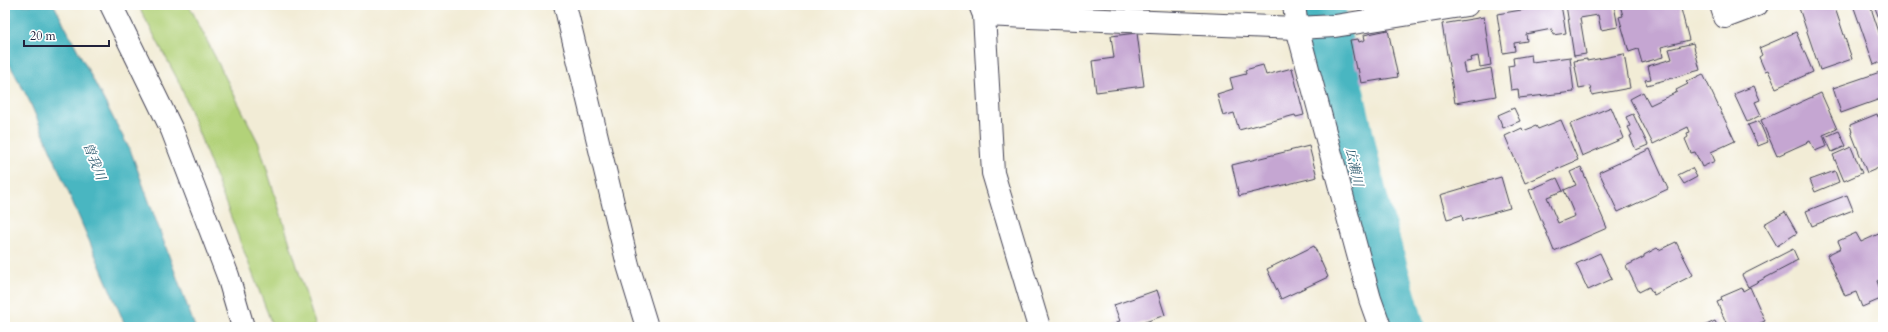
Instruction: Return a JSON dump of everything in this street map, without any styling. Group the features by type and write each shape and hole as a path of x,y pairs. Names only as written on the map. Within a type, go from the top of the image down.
{"street":[{"path":"111,5 172,130 228,276 243,327"},
{"path":"565,5 628,265 647,327"},
{"path":"1294,5 1302,28 1370,299 1380,327"},
{"path":"1039,327 993,173 982,10 1302,28 1335,26 1467,5"},
{"path":"1721,5 1725,17 1757,5"}],"green space":[{"path":"138,5 189,5 259,144 316,327 273,327 180,84"}],"water":[{"name":"曽我川","path":"5,5 54,5 131,152 195,327 126,327 29,100 5,56"}],"building":[{"path":"1552,5 1561,5 1566,33 1553,35 1552,29 1526,34 1527,41 1514,43 1515,51 1503,53 1497,14"},
{"path":"1566,5 1614,5 1618,27 1601,30 1598,15 1580,18 1586,54 1574,56"},
{"path":"1620,5 1680,5 1689,40 1661,47 1663,57 1642,63 1638,49 1629,52 1619,17 1623,16"},
{"path":"1798,5 1834,5 1852,59 1820,70"},
{"path":"1853,5 1870,5 1880,35 1883,34 1883,61 1874,65"},
{"path":"1874,5 1883,5 1883,29"},
{"path":"1484,17 1491,65 1480,67 1478,56 1470,58 1471,61 1463,63 1465,73 1491,68 1496,96 1455,103 1442,24"},
{"path":"1388,30 1398,77 1361,83 1358,68 1356,69 1350,40 1358,39 1359,42 1365,40 1364,35"},
{"path":"1796,32 1813,72 1776,88 1768,70 1765,71 1759,57 1762,55 1759,48"},
{"path":"1137,33 1144,86 1096,92 1092,61 1114,58 1111,36"},
{"path":"1693,43 1700,70 1647,85 1645,80 1651,79 1648,66 1672,59 1669,49"},
{"path":"1624,54 1630,88 1592,95 1590,86 1579,88 1574,61 1587,59 1587,61"},
{"path":"1531,55 1532,62 1570,57 1574,92 1519,98 1518,89 1511,90 1508,66 1514,65 1513,58"},
{"path":"1263,65 1266,75 1292,68 1304,115 1296,117 1295,115 1239,130 1234,113 1223,116 1217,94 1233,89 1230,78 1246,74 1245,70"},
{"path":"1883,71 1883,98 1841,113 1833,88"},
{"path":"1703,74 1735,141 1711,152 1715,161 1702,167 1695,152 1691,153 1685,139 1688,137 1687,133 1690,132 1688,127 1653,144 1630,99 1643,92 1650,105 1677,92 1676,90 1688,84 1686,82"},
{"path":"1754,86 1760,100 1755,102 1761,115 1747,122 1734,94"},
{"path":"1821,93 1837,129 1823,135 1827,146 1815,151 1810,141 1777,156 1761,120"},
{"path":"1611,107 1624,138 1582,156 1570,124"},
{"path":"1514,108 1520,121 1503,128 1498,115"},
{"path":"1633,114 1648,145 1636,150 1630,136 1632,135 1628,127 1630,126 1626,117"},
{"path":"1877,114 1878,117 1883,115 1883,166 1867,173 1851,132 1850,125"},
{"path":"1561,120 1578,160 1525,183 1505,136 1522,128 1523,131 1536,126 1538,129"},
{"path":"1759,121 1768,142 1758,146 1748,125"},
{"path":"1839,131 1846,146 1832,152 1825,137"},
{"path":"1309,146 1317,177 1239,196 1232,165"},
{"path":"1851,147 1862,173 1844,181 1833,155"},
{"path":"1650,149 1668,189 1618,212 1599,172"},
{"path":"1581,167 1607,228 1554,251 1529,190 1557,178 1563,191 1547,197 1558,223 1575,216 1564,190 1576,185 1570,172"},
{"path":"1692,168 1697,177 1684,184 1678,175"},
{"path":"1835,171 1839,182 1815,192 1810,180"},
{"path":"1501,177 1510,208 1463,221 1462,215 1447,219 1440,195"},
{"path":"1847,195 1853,210 1812,226 1806,211"},
{"path":"1785,212 1797,233 1777,246 1764,224"},
{"path":"1883,232 1883,278 1877,281 1883,298 1862,307 1856,292 1845,296 1827,255 1841,248 1838,241 1856,233 1861,242"},
{"path":"1676,242 1693,275 1654,295 1649,287 1639,292 1626,266 1644,257 1644,255 1657,248 1659,250"},
{"path":"1314,246 1328,277 1281,299 1267,269"},
{"path":"1793,249 1798,260 1748,287 1742,275"},
{"path":"1600,253 1612,279 1588,290 1576,264"},
{"path":"1750,287 1765,321 1758,324 1759,327 1728,327 1717,302 1722,300 1721,297 1742,288 1743,291"},
{"path":"1157,290 1165,315 1131,327 1118,327 1116,322 1120,321 1114,305"},
{"path":"1715,321 1718,327 1702,327"}],"waterway":[{"name":"広瀬川","path":"1319,5 1362,198 1399,327"}]}
